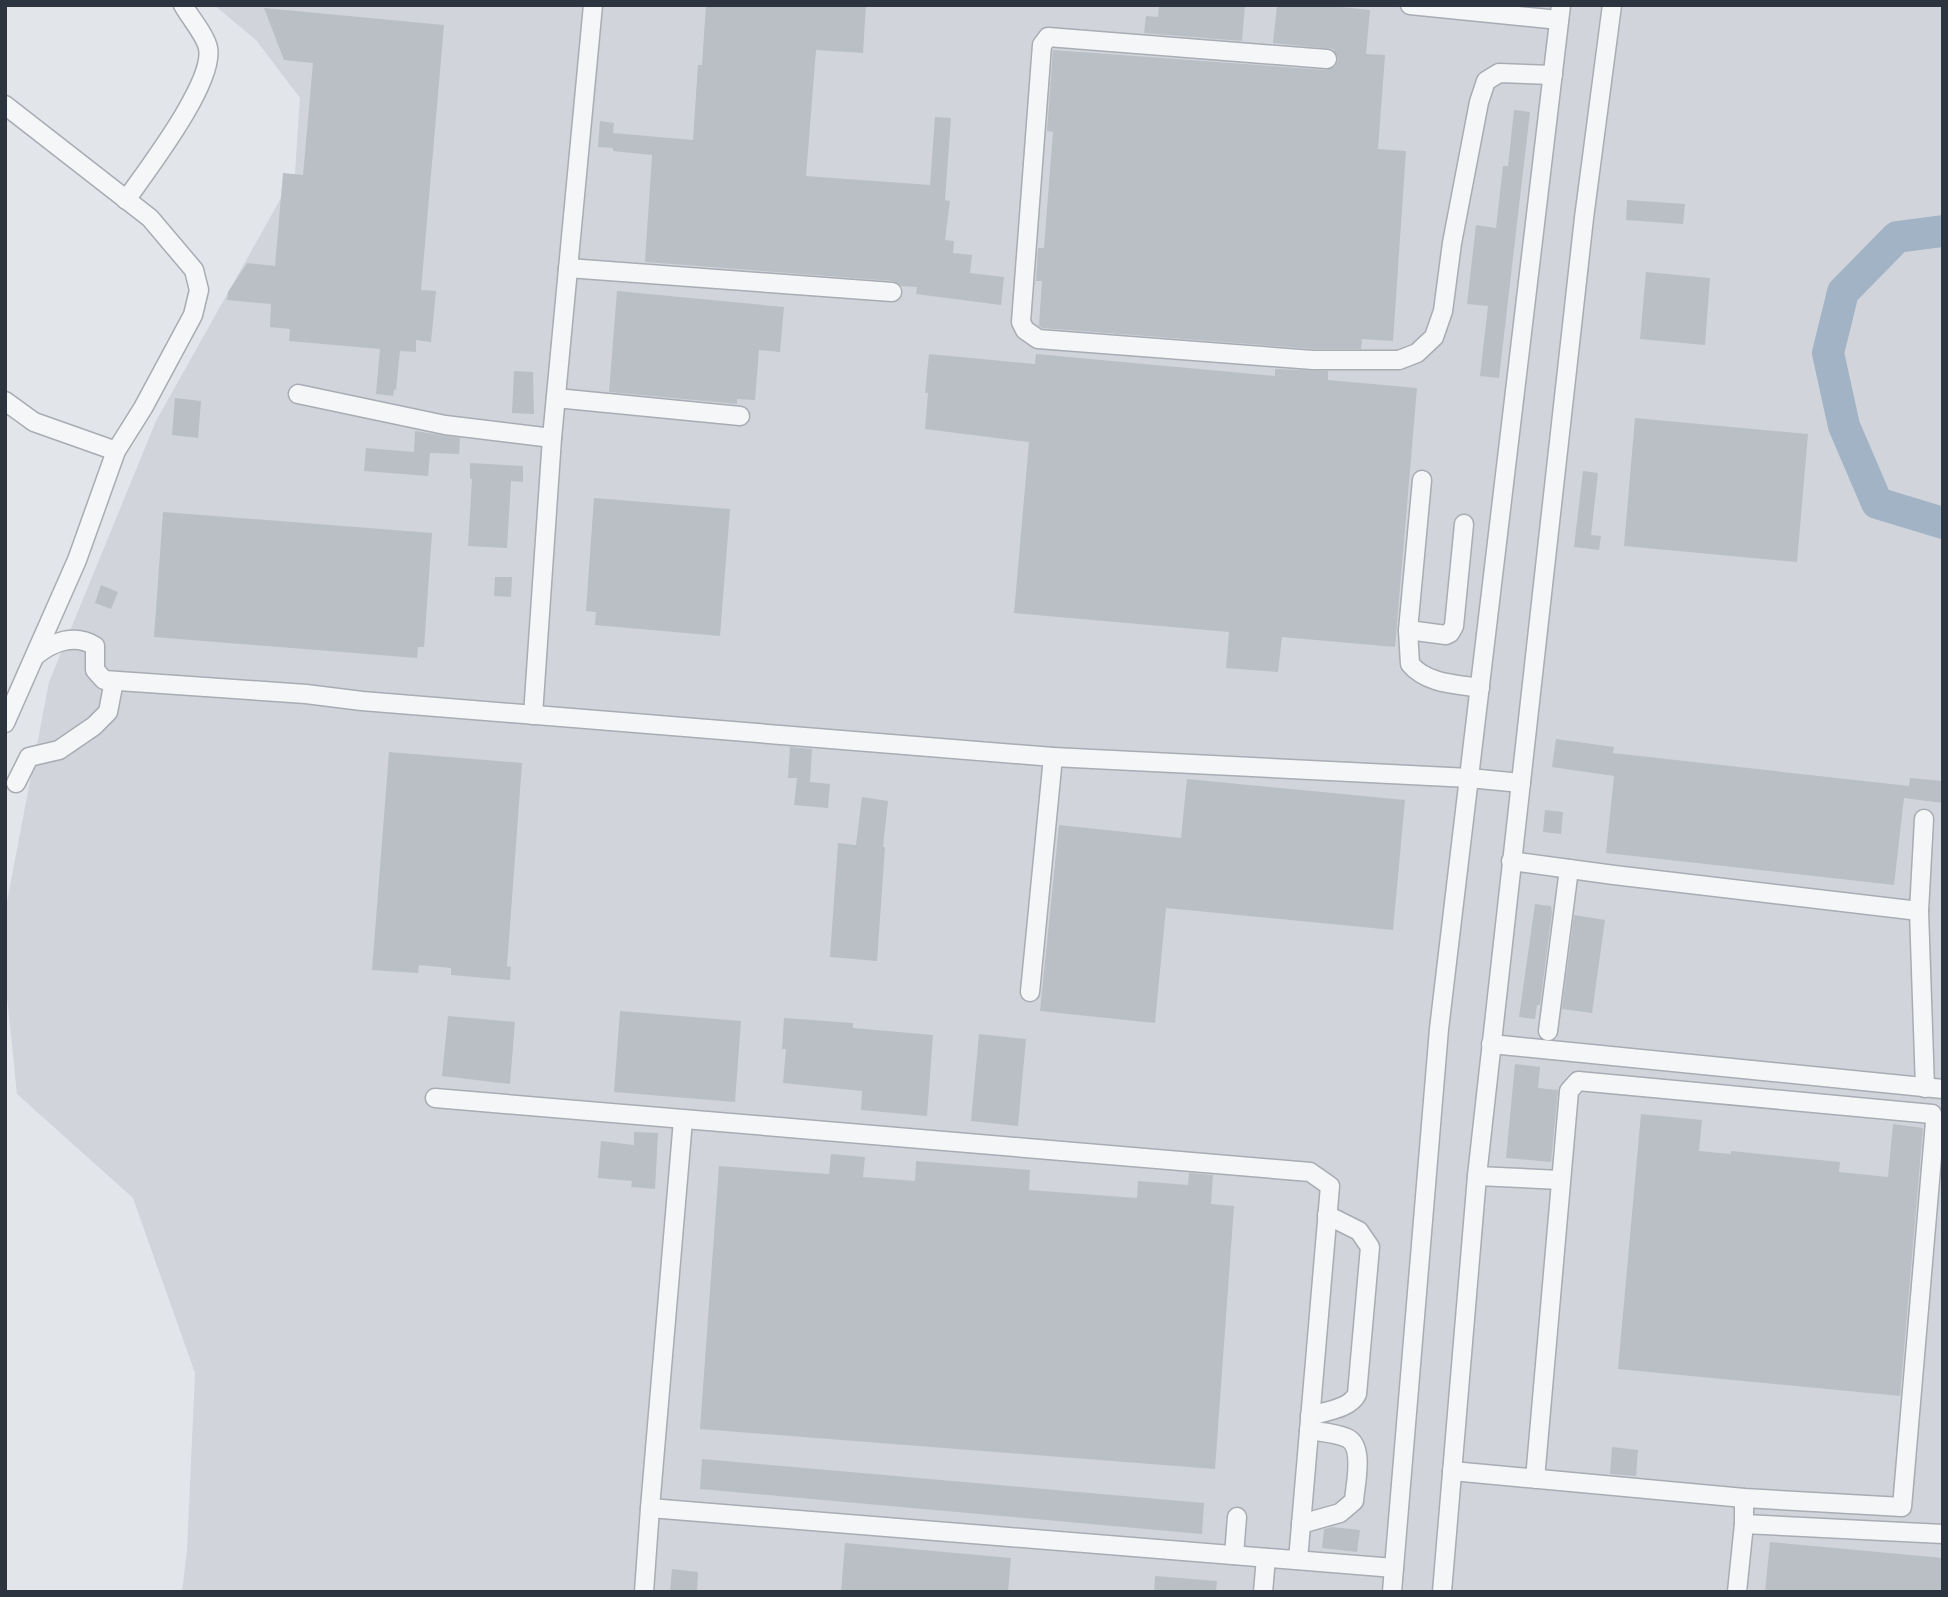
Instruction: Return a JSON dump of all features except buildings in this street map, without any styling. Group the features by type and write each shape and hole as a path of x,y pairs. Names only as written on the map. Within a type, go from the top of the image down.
{"street":[{"path":"126,200 185,115 204,74 208,48 183,5"},
{"path":"533,715 552,438 593,5"},
{"path":"1392,1592 1439,1029 1560,12 1410,5"},
{"path":"1442,1592 1477,1176 1491,1044 1584,218 1612,5"},
{"path":"1327,59 1048,37 1042,45 1021,322 1025,330 1038,339 1313,360 1399,360 1417,353 1434,337 1443,310 1452,243 1479,102 1486,81 1499,73 1553,75"},
{"path":"5,105 150,218 194,270 199,290 193,315 143,408 116,451 77,559 5,723"},
{"path":"568,268 892,292"},
{"path":"298,394 445,425 552,438"},
{"path":"556,398 740,416"},
{"path":"5,401 34,422 116,451"},
{"path":"1422,480 1408,631 1410,664 1415,670 1435,680 1480,688"},
{"path":"1408,631 1446,635 1451,633 1454,626 1464,524"},
{"path":"35,656 62,640 89,642 95,646 95,670 99,677 114,681 306,694 362,701 1053,757 1469,778 1521,783"},
{"path":"16,783 29,757 59,750 104,717 112,704 114,681"},
{"path":"1030,992 1053,757"},
{"path":"1491,1044 1934,1088 1920,911 1924,819"},
{"path":"1511,861 1920,911"},
{"path":"1548,1031 1569,869"},
{"path":"1535,1479 1569,1091 1578,1081 1932,1115 1935,1122 1901,1531"},
{"path":"435,1098 1310,1172 1330,1186 1298,1560"},
{"path":"644,1592 683,1120"},
{"path":"1477,1176 1560,1180"},
{"path":"1309,1423 1348,1404 1357,1394 1370,1247 1359,1231 1327,1215"},
{"path":"1301,1524 1340,1513 1354,1501 1358,1452 1354,1443 1347,1438 1309,1423"},
{"path":"1452,1471 1744,1497 1902,1507"},
{"path":"1737,1592 1744,1497"},
{"path":"650,1508 1394,1568"},
{"path":"1234,1555 1237,1517"},
{"path":"1744,1524 1943,1534"},
{"path":"1263,1592 1266,1558"}],"shaded area":[{"path":"214,5 1943,5 1943,1592 182,1592 187,1550 195,1373 133,1198 17,1094 5,977 5,912 49,682 156,421 295,173 300,98 256,40"}],"waterway":[{"path":"1943,231 1897,237 1843,292 1828,353 1844,426 1877,503 1943,523"}]}
